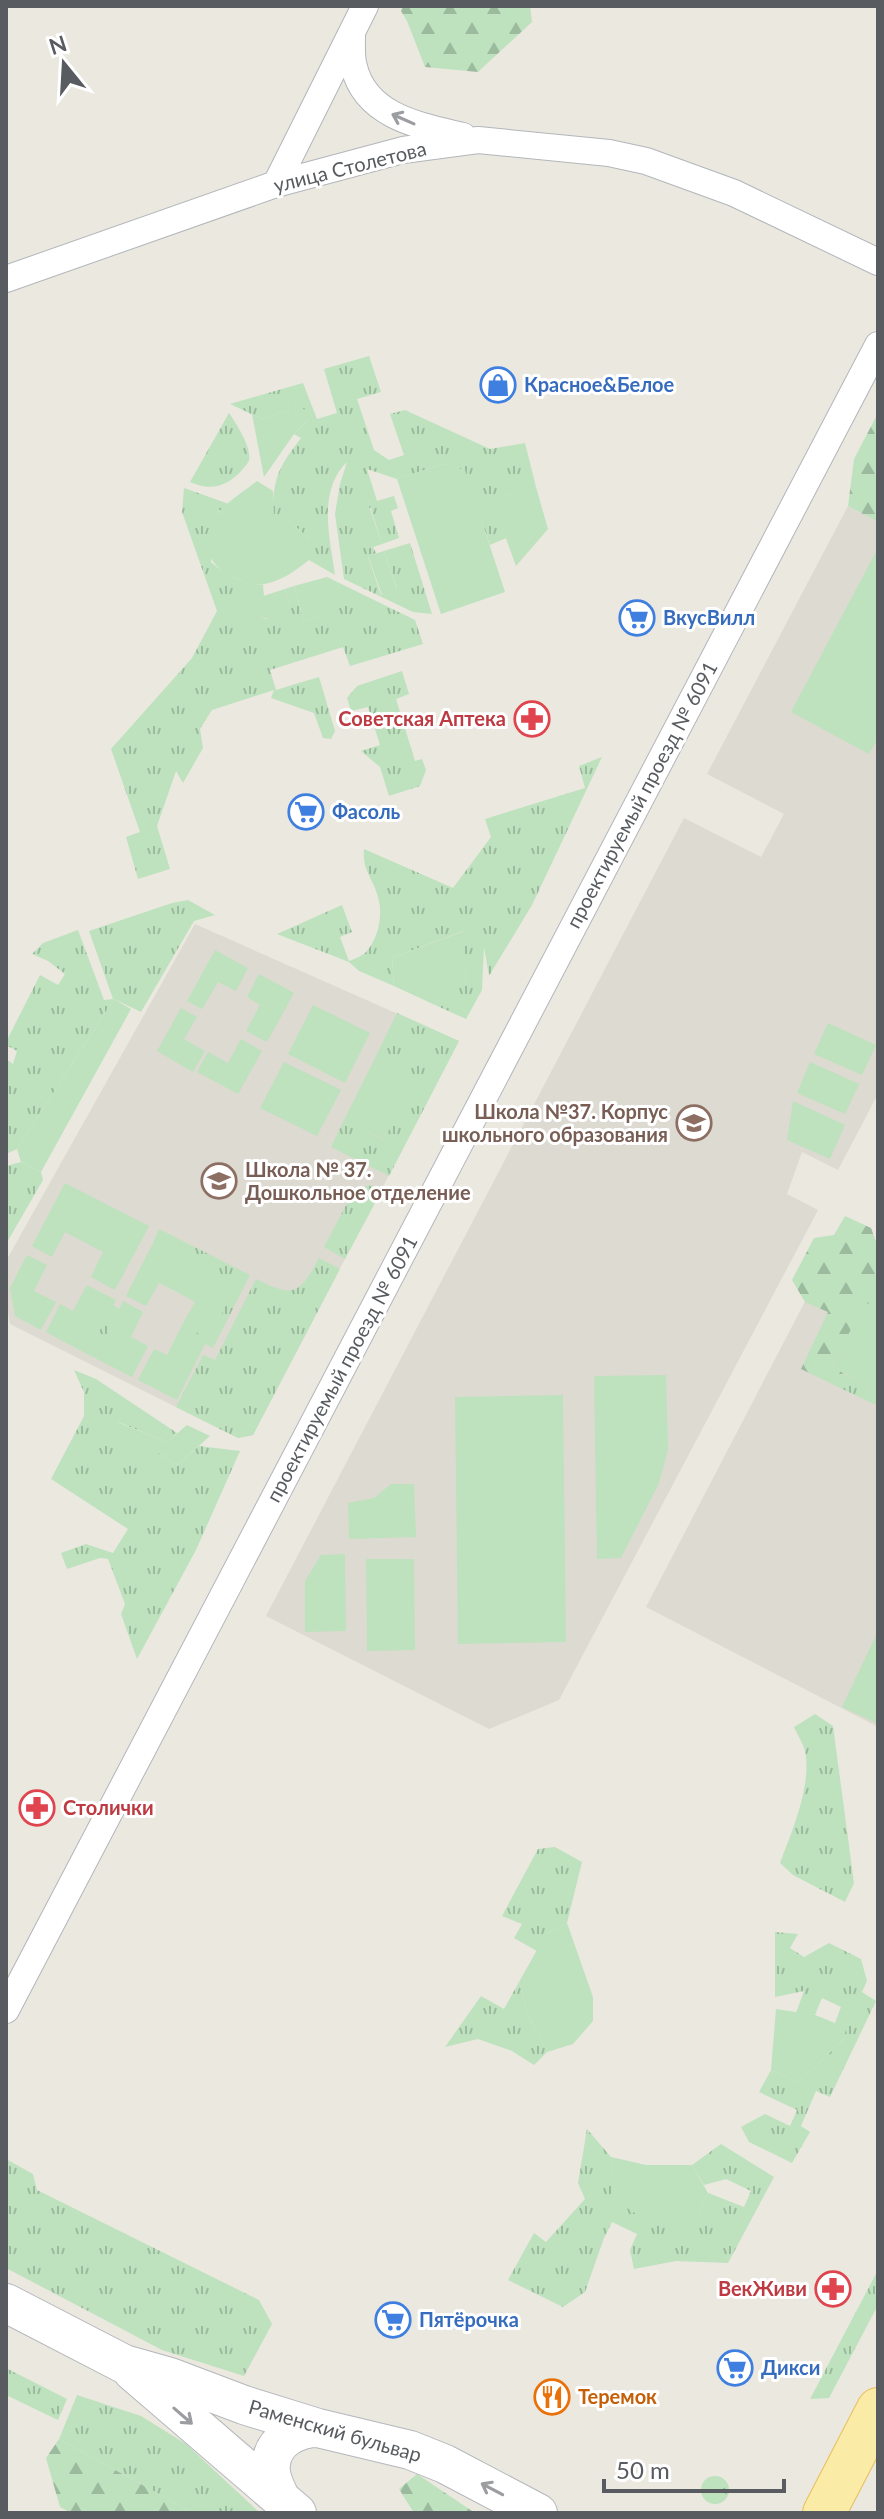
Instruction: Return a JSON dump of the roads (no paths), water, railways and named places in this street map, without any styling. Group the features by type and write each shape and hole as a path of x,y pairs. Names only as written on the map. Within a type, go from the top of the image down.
{"main road":[{"path":"824,2513 878,2409"}],"street":[{"path":"276,184 365,6"},
{"path":"352,34 353,66 373,101 405,122 478,140"},
{"name":"улица Столетова","path":"6,279 276,184 403,150 478,140 595,151 646,161 734,193 878,262"},
{"name":"проектируемый проезд № 6091","path":"6,2010 878,345"},
{"name":"Раменский бульвар","path":"6,2303 124,2364 318,2428 410,2450 445,2464 538,2513"},
{"name":"Раменский бульвар","path":"124,2364 290,2507"},
{"path":"290,2507 272,2482 270,2462 276,2447 290,2434 304,2428 318,2428"},
{"path":"841,2513 851,2461"}],"place":[{"name":"Красное&Белое","path":"498,385"},
{"name":"ВкусВилл","path":"637,618"},
{"name":"Советская Аптека","path":"532,719"},
{"name":"Фасоль","path":"306,812"},
{"name":"Школа №37. Корпус школьного образования","path":"694,1123"},
{"name":"Школа № 37. Дошкольное отделение","path":"219,1181"},
{"name":"Столички","path":"37,1808"},
{"name":"ВекЖиви","path":"833,2289"},
{"name":"Пятёрочка","path":"393,2320"},
{"name":"Дикси","path":"735,2368"},
{"name":"Теремок","path":"552,2397"}]}
